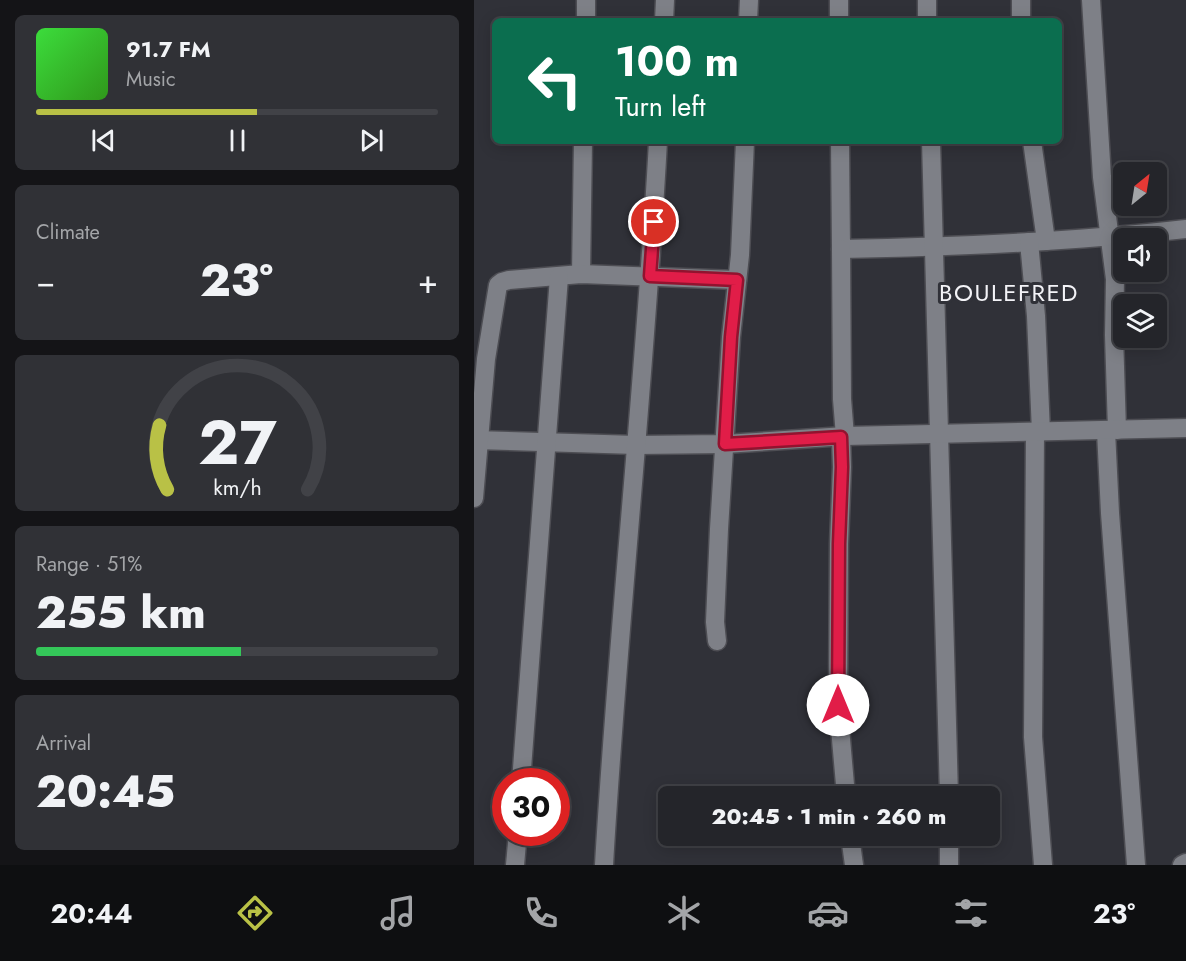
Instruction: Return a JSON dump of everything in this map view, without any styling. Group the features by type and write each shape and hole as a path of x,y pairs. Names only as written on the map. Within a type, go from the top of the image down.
{"street":[{"path":"586,0 586,18"},
{"path":"664,18 665,0"},
{"path":"748,18 749,0"},
{"path":"839,0 839,18"},
{"path":"927,0 927,18"},
{"path":"1021,0 1022,18"},
{"path":"1091,0 1102,177 1115,279 1112,545 1136,865"},
{"path":"581,274 583,144"},
{"path":"604,865 621,614 650,276 658,144"},
{"path":"717,640 715,622 745,144"},
{"path":"840,144 843,436 839,544 838,705 845,786"},
{"path":"931,144 949,786"},
{"path":"1032,144 1037,242 1038,432 1033,737 1043,865"},
{"path":"841,249 934,247 1110,238 1186,229"},
{"path":"474,498 477,440 486,359 498,285 509,280 581,274 737,280"},
{"path":"522,768 559,277"},
{"path":"477,440 636,445 725,444 843,436 1186,428"},
{"path":"515,865 517,846"},
{"path":"851,846 854,865"},
{"path":"949,846 949,865"},
{"path":"1182,865 1186,863"}],"district":[{"name":"BOULEFRED","path":"1009,293"}],"route":[{"path":"654,222 650,276 737,280 731,337 725,444 841,437 838,705"}]}
